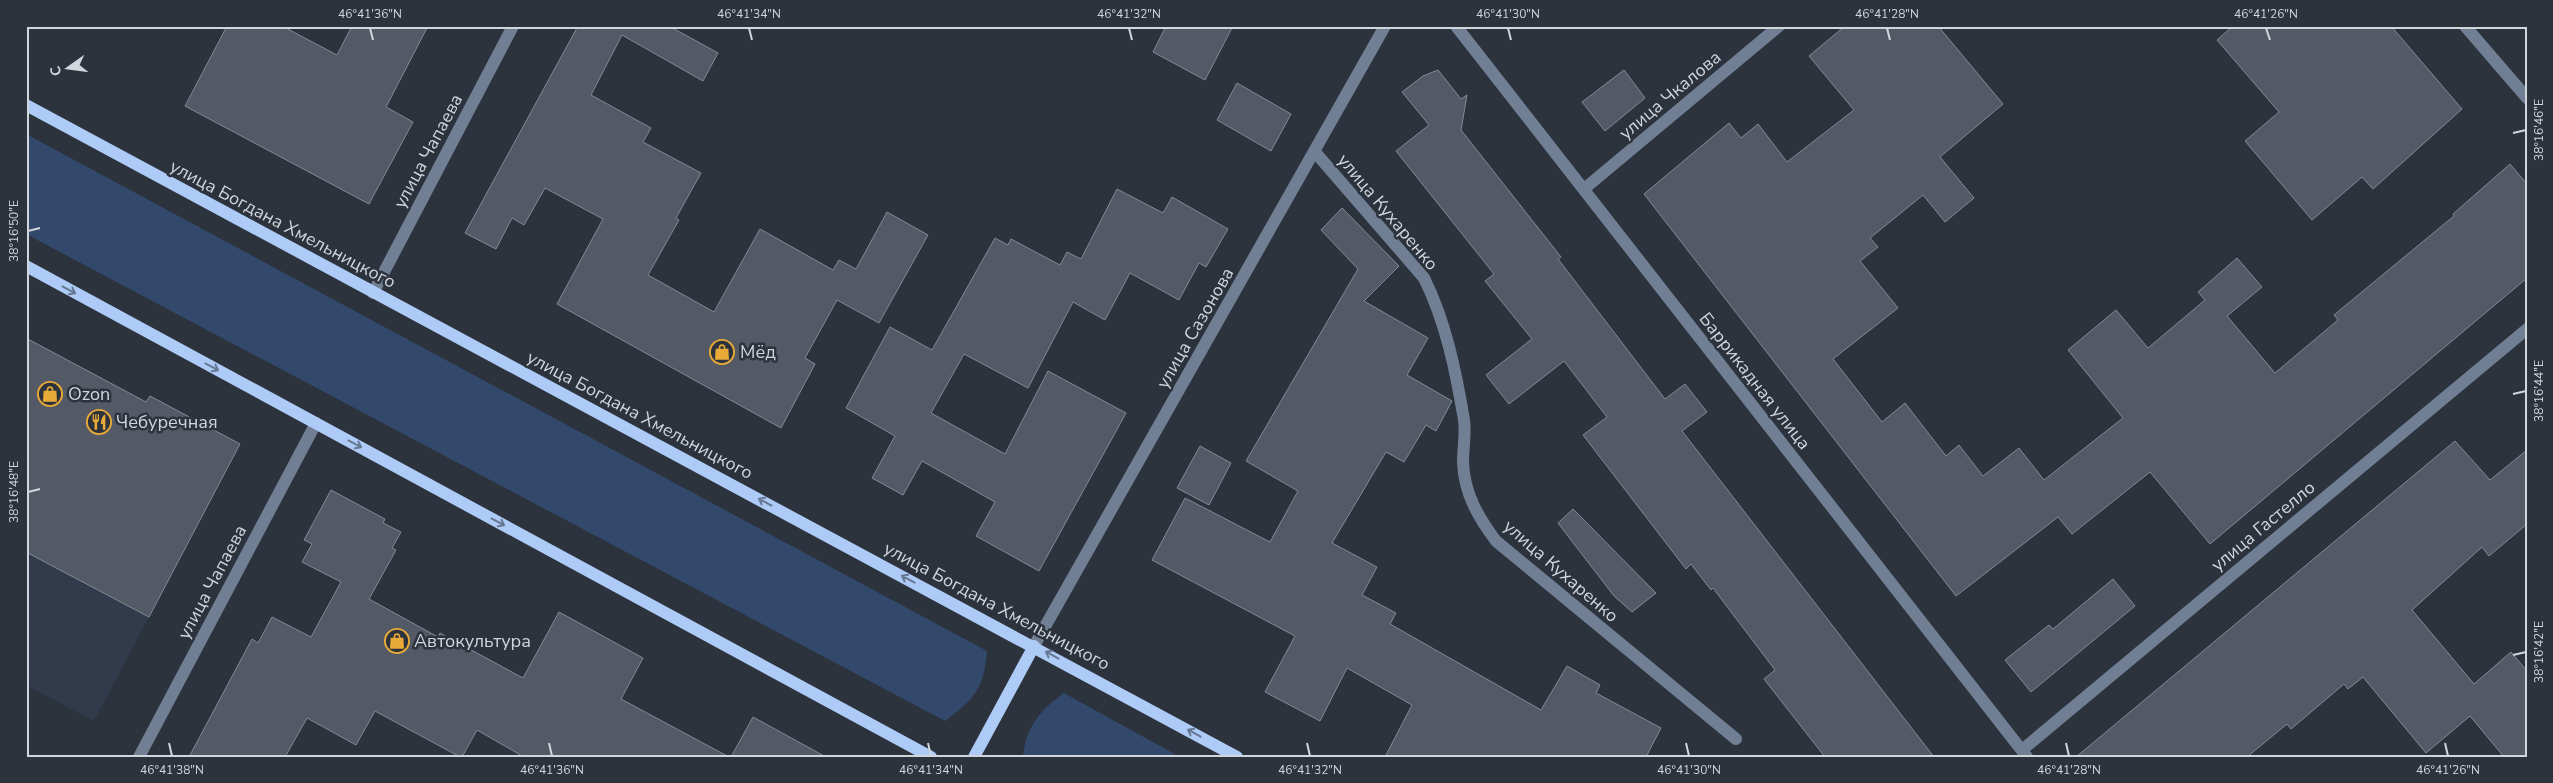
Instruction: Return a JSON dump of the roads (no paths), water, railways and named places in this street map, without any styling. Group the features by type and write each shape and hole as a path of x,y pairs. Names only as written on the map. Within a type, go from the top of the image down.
{"main road":[{"name":"улица Богдана Хмельницкого","path":"26,104 373,293 1034,646 1237,757"},
{"path":"26,266 930,757"},
{"path":"974,757 1034,646"}],"street":[{"name":"улица Чапаева","path":"373,293 513,26"},
{"name":"улица Сазонова","path":"1034,646 1385,26"},
{"name":"Баррикадная улица","path":"1456,26 2025,754"},
{"name":"улица Чкалова","path":"1584,190 1779,26"},
{"path":"2465,26 2527,98"},
{"name":"улица Кухаренко","path":"1315,152 1424,278 1434,299 1444,327 1464,422 1464,476 1477,514 1486,528 1496,541 1736,739"},
{"name":"улица Гастелло","path":"2025,754 2527,329"},
{"name":"улица Чапаева","path":"139,757 316,423"}],"place":[{"name":"Мёд","path":"722,352"},
{"name":"Ozon","path":"50,394"},
{"name":"Чебуречная","path":"99,422"},
{"name":"Автокультура","path":"397,641"}]}
